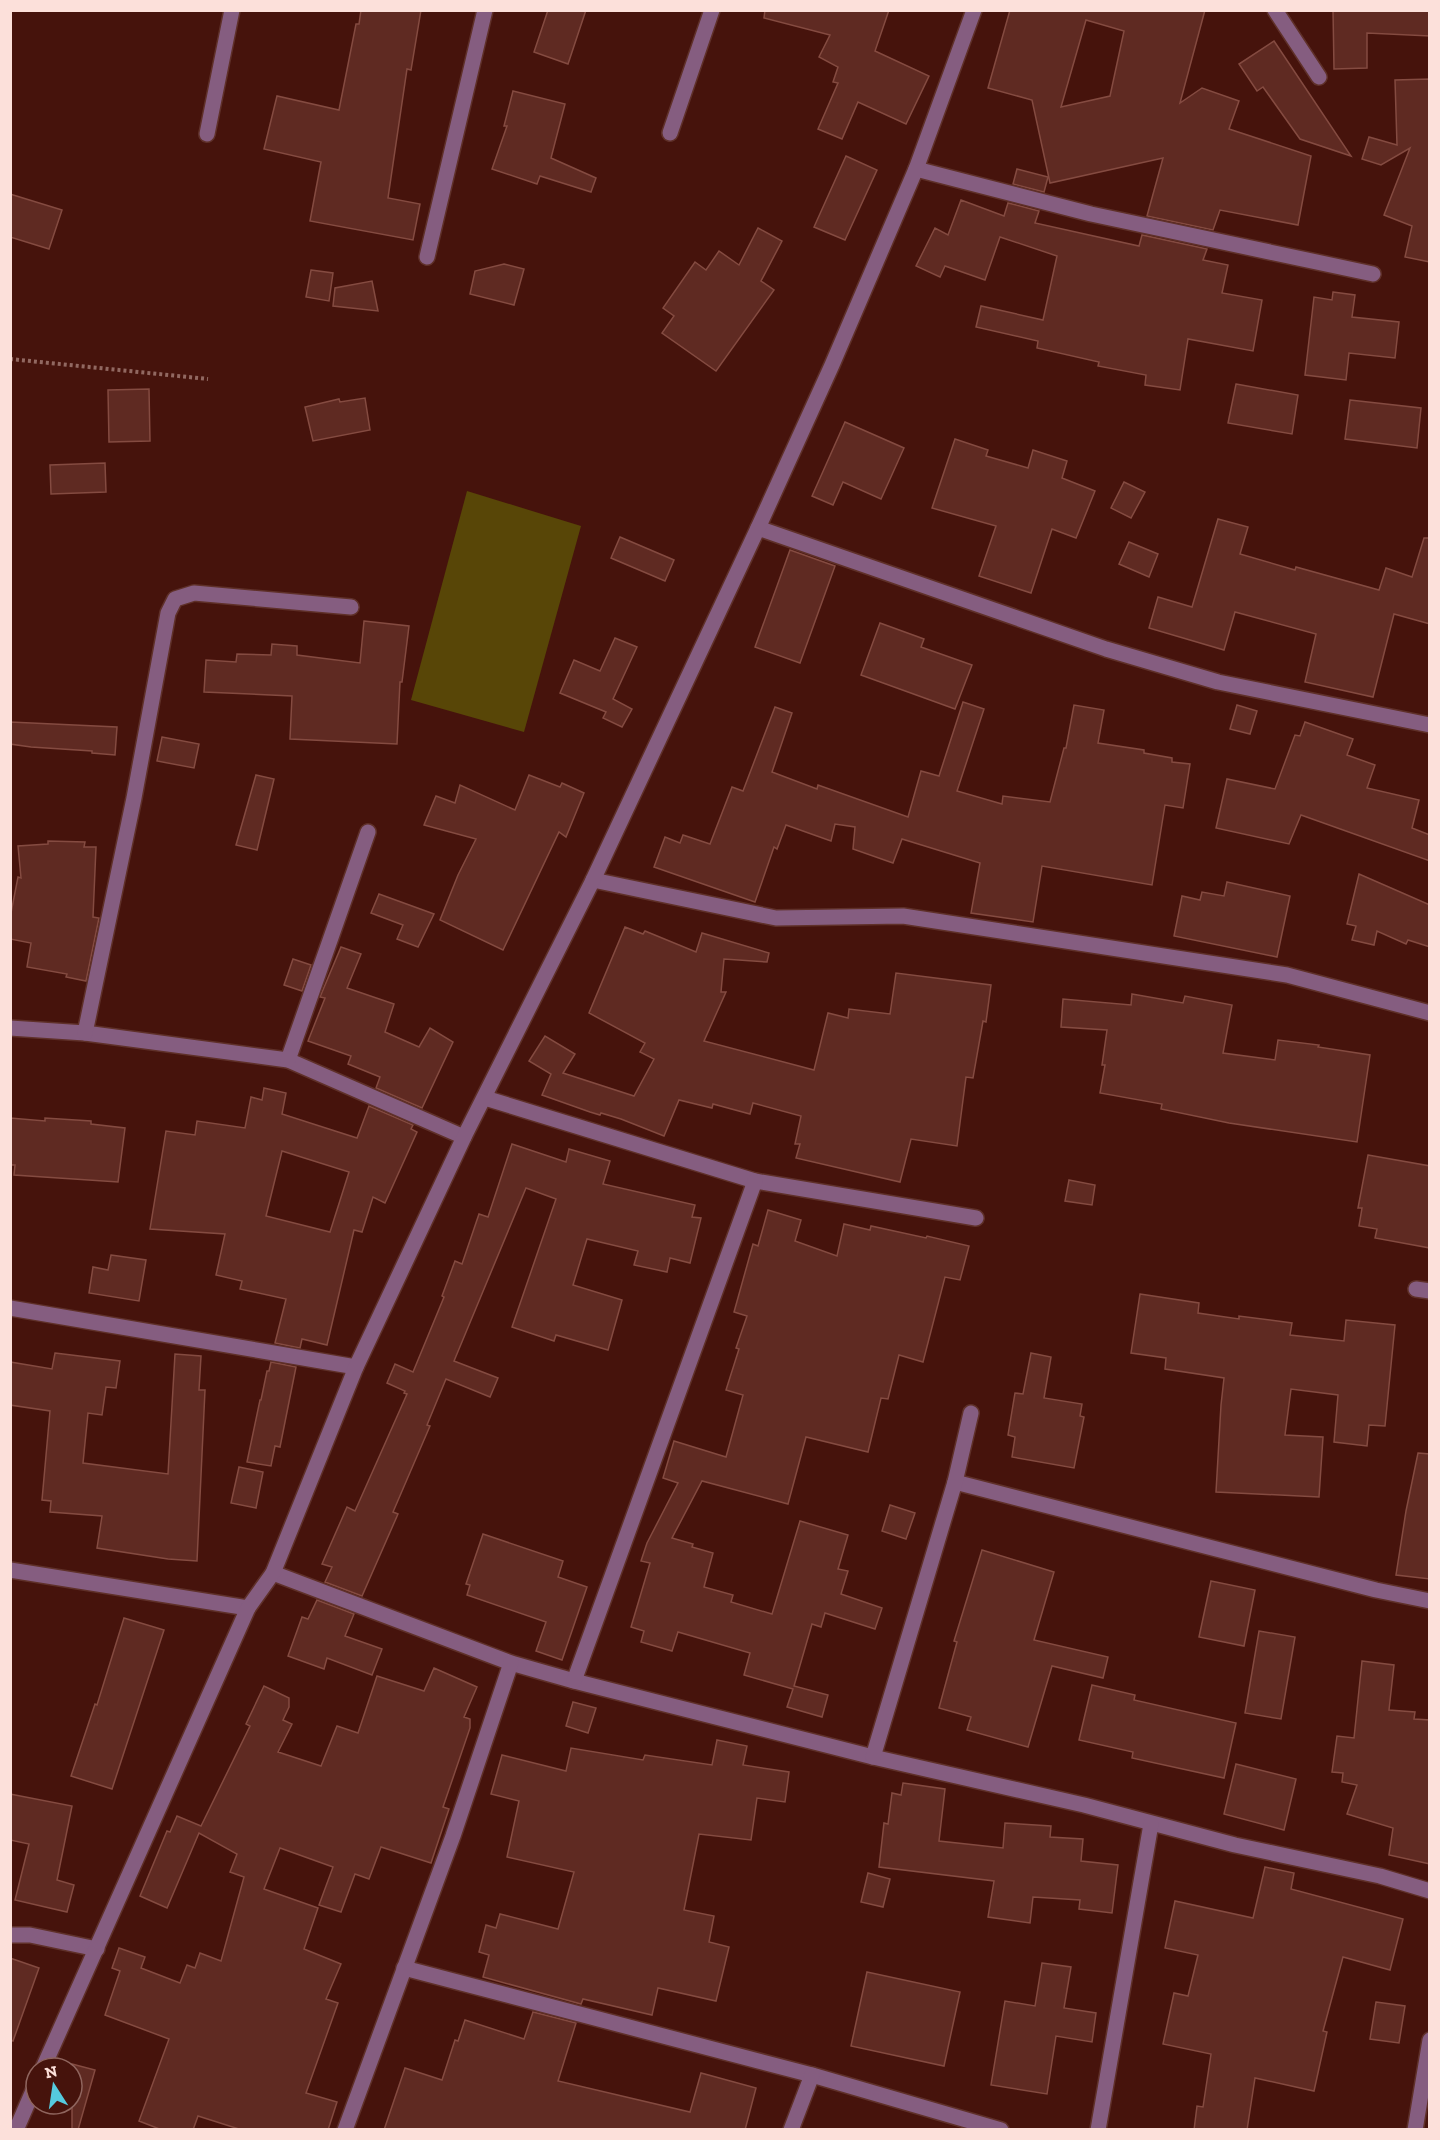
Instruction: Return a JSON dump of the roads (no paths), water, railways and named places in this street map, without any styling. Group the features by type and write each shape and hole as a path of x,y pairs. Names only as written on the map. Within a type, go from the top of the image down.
{"street":[{"path":"207,134 232,10"},
{"path":"427,256 485,10"},
{"path":"670,133 712,10"},
{"path":"49,2056 248,1608 273,1573 356,1367 464,1137 593,880 832,365 916,169 974,10"},
{"path":"1275,10 1319,76"},
{"path":"916,169 1091,214 1373,274"},
{"path":"758,528 1095,645 1173,669 1218,682 1430,725"},
{"path":"85,1033 134,798 168,613 175,599 194,593 351,607"},
{"path":"288,1060 368,832"},
{"path":"593,880 776,918 903,916 1287,975 1430,1013"},
{"path":"10,1028 85,1033 288,1060 464,1137"},
{"path":"485,1098 755,1181 976,1218"},
{"path":"574,1681 755,1181"},
{"path":"10,1308 356,1367"},
{"path":"873,1757 955,1482 971,1413"},
{"path":"955,1482 1376,1590 1430,1601"},
{"path":"10,1570 248,1608"},
{"path":"273,1573 511,1663 574,1681 873,1757 1084,1805 1235,1845 1380,1876 1430,1891"},
{"path":"345,2130 453,1836 511,1663"},
{"path":"1098,2130 1151,1824"},
{"path":"10,1935 30,1935 98,1948"},
{"path":"404,1968 812,2075 1001,2130"},
{"path":"1414,2130 1430,2040"},
{"path":"791,2130 812,2075"},
{"path":"16,2130 24,2112"}]}
